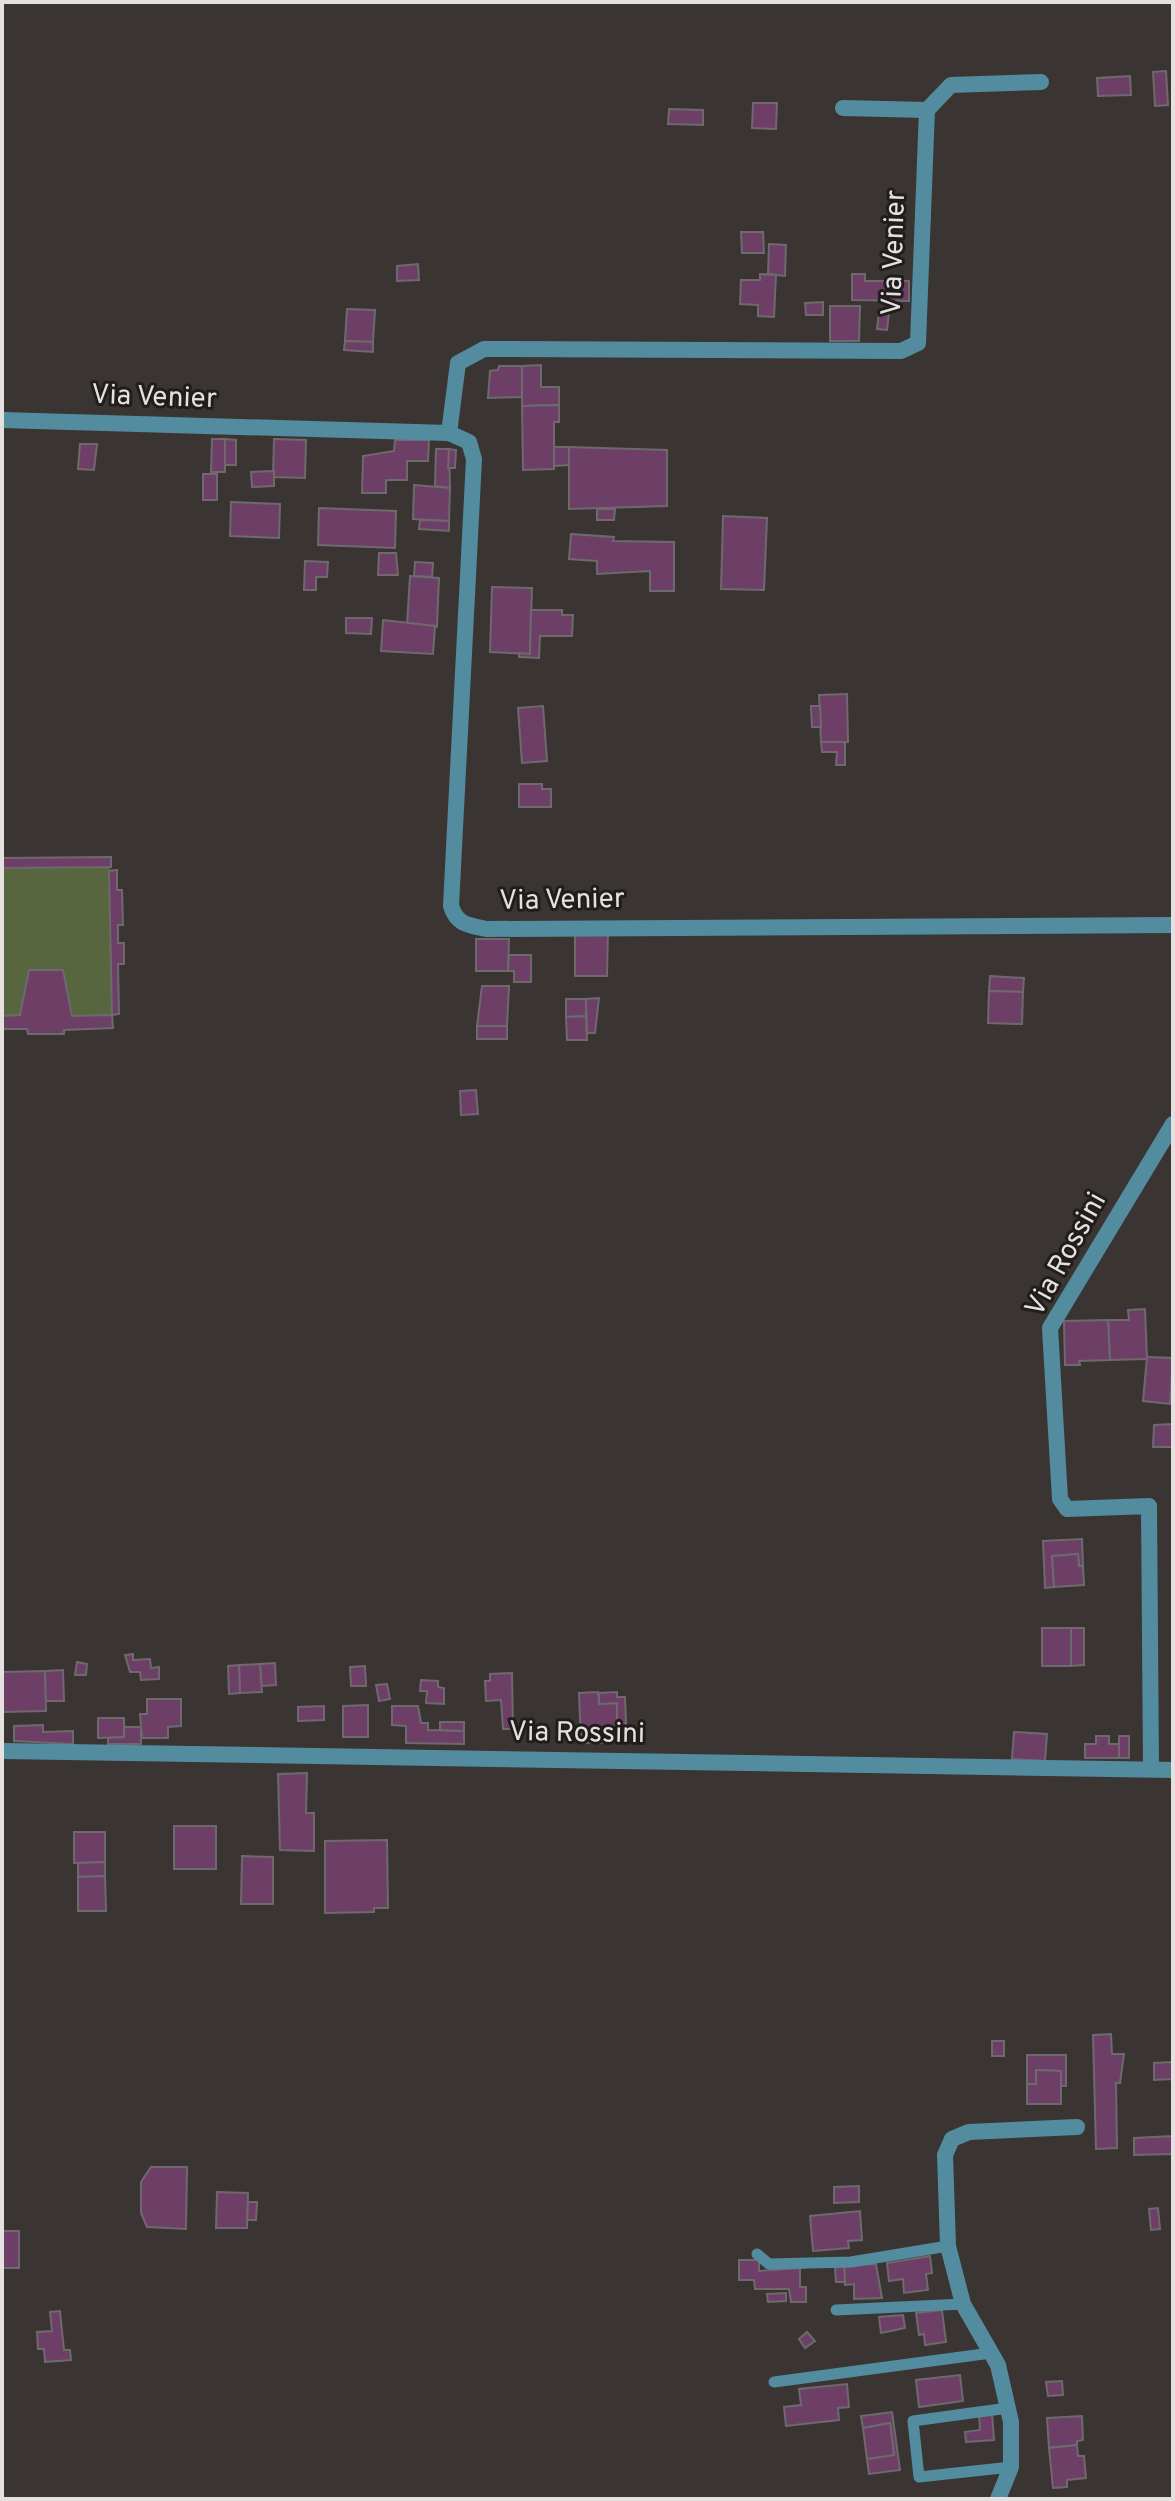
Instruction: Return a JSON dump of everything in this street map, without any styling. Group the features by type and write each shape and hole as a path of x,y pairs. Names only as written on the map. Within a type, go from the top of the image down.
{"street":[{"path":"843,108 927,110 951,85 1041,82"},
{"name":"Via Venier","path":"449,433 458,363 484,349 901,351 918,343 927,110"},
{"name":"Via Venier","path":"2,420 449,433 469,442 474,459 451,906 455,918 464,925 487,929 1173,925"},
{"name":"Via Rossini","path":"1151,1768 1149,1506 1067,1509 1060,1499 1050,1328 1173,1124"},
{"name":"Via Rossini","path":"2,1751 1173,1770"},
{"path":"998,2499 1011,2467 1008,2408 998,2365 963,2304 948,2246 945,2155 952,2139 969,2132 1077,2127"}],"lane":[{"path":"757,2254 769,2264 851,2262 948,2246"},
{"path":"836,2310 963,2304"},
{"path":"774,2382 991,2353"},
{"path":"1008,2408 913,2421 919,2477 1011,2467"}],"green space":[{"path":"111,857 110,870 117,870 117,889 122,890 123,925 118,925 118,942 124,943 124,964 118,964 119,1014 112,1015 113,1028 64,1030 64,1034 28,1034 27,1029 2,1029 2,858"}],"building":[{"path":"1166,71 1168,105 1155,106 1153,72"},
{"path":"1130,76 1131,95 1098,96 1097,78"},
{"path":"753,103 777,103 776,129 752,128"},
{"path":"669,109 703,110 703,125 668,124"},
{"path":"741,232 763,232 764,253 742,253"},
{"path":"769,244 786,245 785,276 768,274"},
{"path":"418,264 419,280 397,281 397,266"},
{"path":"760,274 776,275 774,317 758,316 758,305 740,304 741,280 760,280"},
{"path":"852,274 865,274 865,281 909,281 909,301 852,300"},
{"path":"823,302 823,315 806,315 805,303"},
{"path":"830,306 860,306 859,341 830,341"},
{"path":"347,309 375,310 373,342 345,341"},
{"path":"879,312 889,313 887,330 877,329"},
{"path":"345,341 373,342 373,352 344,350"},
{"path":"541,365 541,387 559,387 559,405 522,406 522,366"},
{"path":"499,366 522,366 522,397 488,398 490,371 498,370"},
{"path":"559,405 559,422 554,422 554,469 523,470 522,406"},
{"path":"212,439 225,439 225,472 211,472"},
{"path":"225,439 236,440 236,465 225,465"},
{"path":"274,439 306,440 305,478 273,477"},
{"path":"395,440 429,440 428,461 407,461 407,480 386,480 386,493 362,493 363,456 394,451"},
{"path":"80,444 97,444 94,470 78,469"},
{"path":"554,447 569,447 569,465 554,466"},
{"path":"569,447 667,450 667,506 569,509"},
{"path":"436,449 449,449 450,488 435,486"},
{"path":"449,449 456,450 455,468 448,468"},
{"path":"274,471 274,486 252,487 251,472"},
{"path":"203,474 217,474 217,500 203,500"},
{"path":"414,485 450,488 449,521 413,519"},
{"path":"231,502 280,504 279,538 230,536"},
{"path":"319,508 396,511 395,548 318,545"},
{"path":"597,509 615,509 614,520 597,520"},
{"path":"723,516 767,518 764,590 721,589"},
{"path":"420,520 449,521 449,531 419,529"},
{"path":"571,534 614,537 613,541 674,542 674,591 650,591 650,571 597,574 597,561 569,559"},
{"path":"379,553 396,553 398,575 378,575"},
{"path":"305,561 328,562 327,577 316,577 316,590 304,590"},
{"path":"415,562 433,563 432,577 414,576"},
{"path":"410,576 439,578 437,627 407,625"},
{"path":"492,587 532,588 530,654 490,652"},
{"path":"531,610 562,610 562,615 573,615 572,636 540,636 539,658 519,657 519,653 530,654"},
{"path":"346,618 372,618 371,634 346,633"},
{"path":"383,620 435,626 433,654 381,651"},
{"path":"847,694 848,742 821,742 819,695"},
{"path":"543,706 547,761 522,763 518,708"},
{"path":"811,706 820,706 821,727 812,727"},
{"path":"821,742 845,742 845,765 836,765 837,752 822,752"},
{"path":"519,784 542,784 542,789 551,789 551,807 519,807"},
{"path":"111,857 111,867 2,868 2,858"},
{"path":"117,870 117,890 122,890 123,925 118,925 118,943 124,943 124,964 118,964 119,1014 112,1015 109,871"},
{"path":"608,930 607,976 575,976 575,931"},
{"path":"476,939 509,939 508,971 476,971"},
{"path":"509,955 531,955 531,982 514,982 514,971 508,971"},
{"path":"29,970 63,970 72,1016 112,1015 113,1028 64,1030 64,1034 28,1034 27,1029 2,1029 2,1016 20,1015"},
{"path":"990,976 1024,978 1023,992 989,991"},
{"path":"482,986 509,986 507,1026 477,1026"},
{"path":"989,991 1023,992 1022,1024 988,1023"},
{"path":"599,998 595,1033 587,1033 586,999"},
{"path":"566,999 586,999 586,1016 566,1017"},
{"path":"586,1016 587,1040 567,1040 566,1017"},
{"path":"477,1026 507,1026 507,1039 477,1039"},
{"path":"476,1090 478,1114 461,1115 460,1091"},
{"path":"1145,1309 1147,1359 1110,1360 1108,1320 1129,1320 1128,1310"},
{"path":"1108,1320 1110,1360 1079,1361 1080,1365 1065,1365 1064,1321"},
{"path":"1147,1357 1173,1358 1170,1404 1143,1401"},
{"path":"1173,1424 1172,1447 1153,1447 1154,1425"},
{"path":"1082,1539 1083,1566 1079,1566 1078,1554 1052,1556 1054,1587 1045,1588 1043,1541"},
{"path":"1078,1554 1079,1566 1083,1566 1084,1585 1054,1587 1052,1556"},
{"path":"1042,1628 1071,1628 1071,1666 1042,1666"},
{"path":"1071,1628 1084,1628 1084,1665 1071,1666"},
{"path":"133,1654 133,1660 150,1659 151,1668 159,1667 159,1679 141,1680 140,1672 130,1672 125,1655"},
{"path":"77,1662 87,1664 86,1675 75,1675"},
{"path":"275,1663 276,1685 261,1686 260,1664"},
{"path":"260,1664 262,1692 240,1693 239,1665"},
{"path":"239,1665 240,1693 229,1694 228,1666"},
{"path":"365,1666 366,1686 351,1686 350,1667"},
{"path":"63,1670 64,1701 45,1701 45,1671"},
{"path":"45,1671 46,1711 2,1712 2,1672"},
{"path":"512,1673 513,1729 503,1729 501,1700 486,1701 485,1681 490,1681 490,1674"},
{"path":"421,1680 438,1681 438,1687 444,1688 444,1704 426,1703 427,1691 420,1691"},
{"path":"387,1684 390,1699 379,1701 376,1685"},
{"path":"598,1692 599,1704 617,1703 617,1723 626,1723 626,1742 581,1743 579,1693"},
{"path":"617,1692 617,1697 625,1697 626,1723 617,1723 617,1703 599,1704 599,1693"},
{"path":"147,1699 181,1699 181,1726 168,1727 168,1738 142,1738 140,1714 147,1714"},
{"path":"368,1705 368,1737 343,1737 343,1706"},
{"path":"324,1706 324,1720 298,1721 298,1707"},
{"path":"392,1706 418,1706 421,1723 428,1723 428,1730 464,1731 464,1744 406,1743 406,1726 392,1725"},
{"path":"98,1718 124,1718 124,1737 98,1738"},
{"path":"440,1722 464,1722 464,1731 440,1730"},
{"path":"43,1725 43,1732 73,1731 73,1744 14,1741 14,1726"},
{"path":"124,1727 141,1727 141,1744 108,1744 108,1738 124,1737"},
{"path":"1014,1732 1047,1734 1045,1761 1012,1759"},
{"path":"1096,1736 1109,1736 1109,1744 1119,1744 1119,1758 1085,1758 1085,1744 1096,1744"},
{"path":"1119,1736 1129,1736 1129,1758 1119,1758"},
{"path":"307,1773 306,1813 314,1813 314,1851 280,1850 278,1774"},
{"path":"174,1826 216,1826 216,1869 174,1869"},
{"path":"74,1832 105,1832 105,1862 74,1863"},
{"path":"387,1840 388,1908 374,1908 374,1912 325,1913 325,1841"},
{"path":"242,1856 273,1857 273,1904 241,1904"},
{"path":"105,1862 105,1876 78,1877 78,1863"},
{"path":"105,1876 106,1911 78,1911 78,1877"},
{"path":"1111,2034 1112,2054 1124,2054 1120,2083 1116,2083 1117,2148 1096,2149 1093,2035"},
{"path":"992,2041 1004,2041 1004,2056 992,2056"},
{"path":"1027,2055 1066,2055 1066,2086 1061,2086 1061,2071 1036,2070 1036,2084 1027,2084"},
{"path":"1172,2062 1173,2079 1154,2080 1154,2063"},
{"path":"1036,2070 1061,2071 1061,2104 1027,2104 1027,2084 1036,2084"},
{"path":"1173,2136 1173,2154 1134,2155 1134,2138"},
{"path":"151,2167 187,2167 186,2229 147,2227 141,2213 141,2182"},
{"path":"859,2186 859,2202 834,2203 834,2187"},
{"path":"217,2192 248,2193 247,2228 216,2228"},
{"path":"248,2202 257,2202 256,2220 247,2220"},
{"path":"1158,2208 1160,2229 1151,2230 1149,2209"},
{"path":"860,2211 862,2240 848,2241 849,2248 813,2251 810,2216"},
{"path":"2,2231 19,2231 19,2268 2,2268"},
{"path":"930,2256 932,2273 926,2274 928,2290 904,2293 903,2279 889,2281 887,2263"},
{"path":"739,2260 759,2260 759,2271 800,2268 800,2287 806,2287 806,2302 791,2302 789,2289 755,2289 754,2280 739,2280"},
{"path":"876,2264 882,2298 854,2299 854,2284 845,2285 844,2265"},
{"path":"844,2265 845,2282 836,2282 835,2266"},
{"path":"786,2293 786,2301 768,2302 767,2294"},
{"path":"942,2310 946,2342 925,2345 924,2334 919,2335 916,2313"},
{"path":"60,2311 64,2350 70,2350 71,2360 45,2362 44,2349 38,2349 37,2332 52,2331 50,2312"},
{"path":"903,2315 905,2328 881,2333 879,2317"},
{"path":"807,2332 815,2341 805,2348 799,2339"},
{"path":"960,2375 963,2401 919,2407 916,2380"},
{"path":"1062,2381 1063,2395 1048,2396 1046,2382"},
{"path":"847,2384 849,2407 838,2408 839,2420 786,2426 784,2407 801,2405 799,2389"},
{"path":"892,2412 900,2470 869,2474 867,2459 894,2455 890,2423 863,2428 861,2416"},
{"path":"992,2413 994,2440 966,2442 965,2432 980,2430 979,2414"},
{"path":"1082,2416 1083,2440 1077,2441 1077,2445 1049,2448 1047,2418"},
{"path":"890,2423 894,2455 867,2459 863,2428"},
{"path":"1077,2445 1078,2456 1084,2456 1086,2478 1067,2480 1067,2487 1053,2488 1049,2448"}]}
